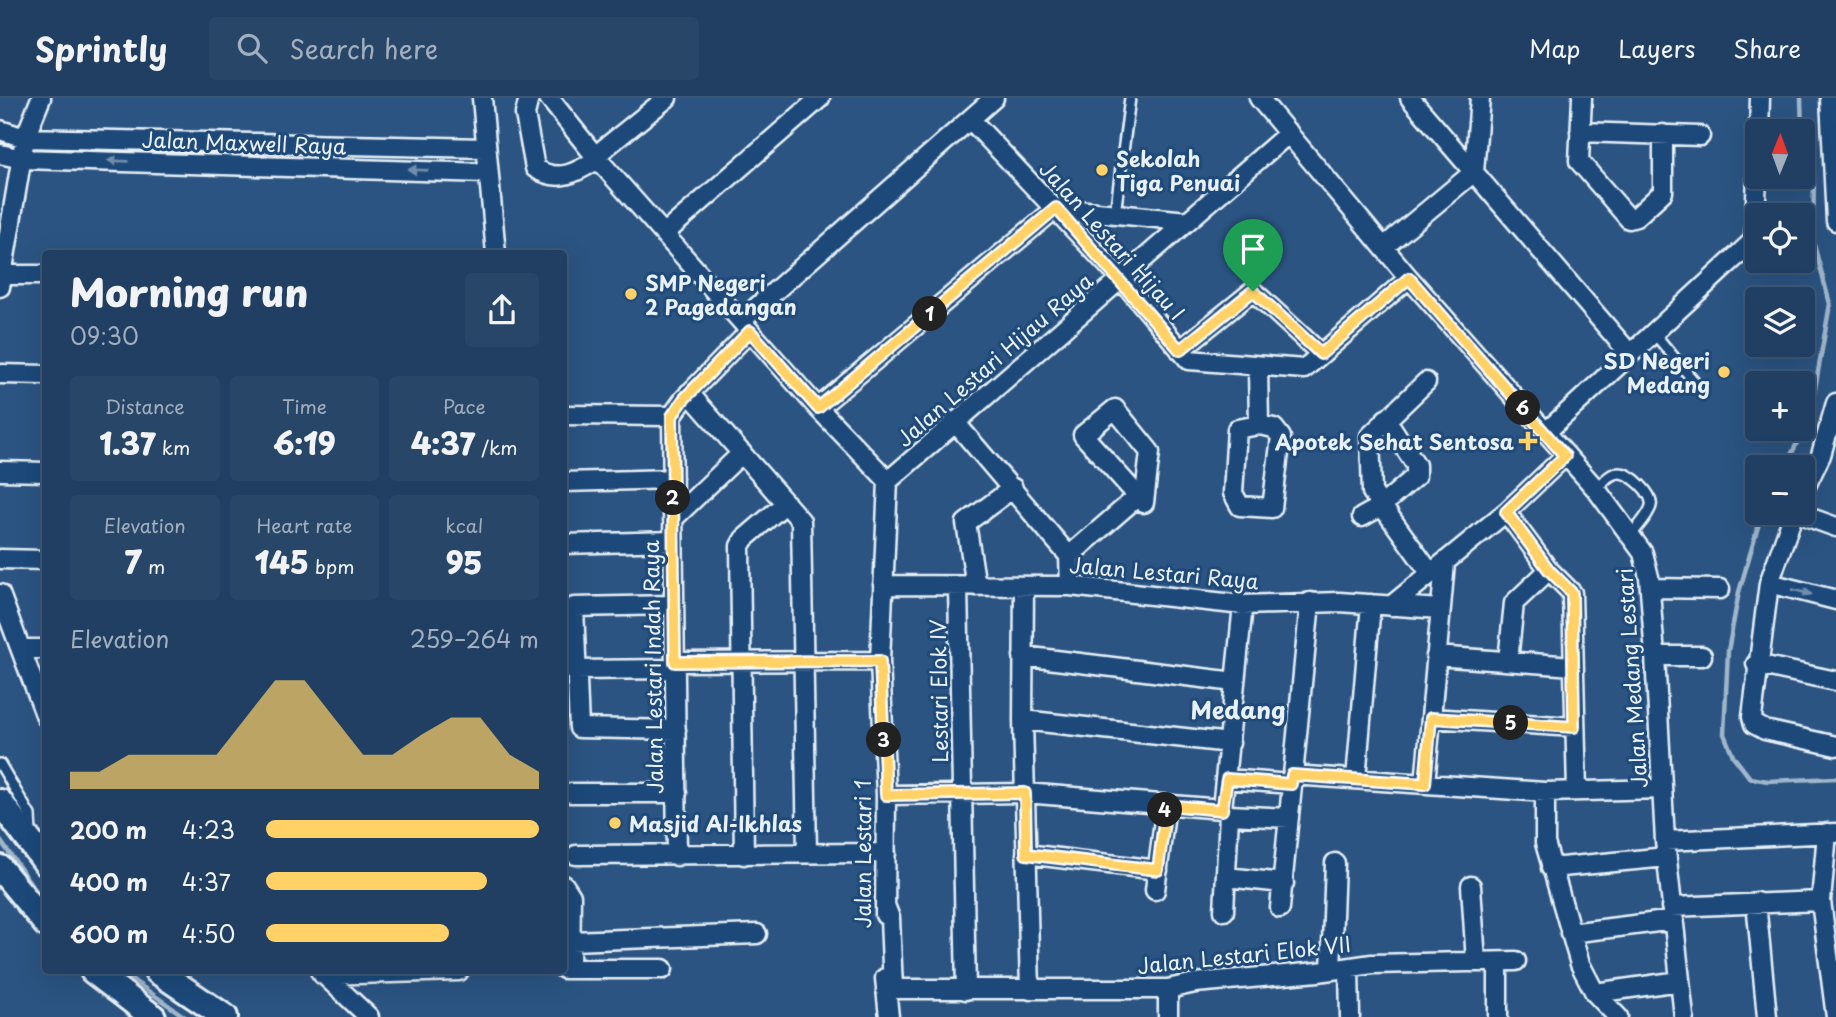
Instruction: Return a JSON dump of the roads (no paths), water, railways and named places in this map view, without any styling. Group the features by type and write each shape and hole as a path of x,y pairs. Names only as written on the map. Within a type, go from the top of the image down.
{"street":[{"path":"0,287 25,138 41,98"},
{"path":"482,98 496,250"},
{"path":"529,98 525,114 535,168 547,174 569,176 597,158 667,98"},
{"path":"548,98 597,158 818,408 888,481"},
{"path":"665,233 820,98"},
{"path":"567,415 672,416 746,326 995,98"},
{"name":"Jalan Medang Lestari","path":"1259,98 1409,278 1596,489 1632,534 1645,556 1656,656 1666,849 1684,1017"},
{"path":"1410,98 1630,355"},
{"path":"1385,247 1475,172 1480,98"},
{"path":"1583,98 1579,161 1629,219 1636,218 1663,192 1663,134"},
{"path":"1759,119 1760,98"},
{"path":"1830,98 1836,221"},
{"name":"Jalan Lestari Hijau I","path":"970,119 1121,279 1189,360 1302,370 1409,278"},
{"name":"Jalan Maxwell Raya","path":"0,130 25,138 485,148"},
{"path":"1580,132 1700,136"},
{"name":"Jalan Lestari Hijau Raya","path":"888,481 1289,133"},
{"path":"168,163 169,141"},
{"path":"325,167 326,145"},
{"name":"Jalan Maxwell Raya","path":"0,153 22,159 487,173"},
{"path":"1545,433 1754,240 1756,189"},
{"path":"818,408 1056,208 1186,222"},
{"path":"1,275 42,275"},
{"path":"1180,350 1253,291 1321,354"},
{"path":"1258,367 1259,425"},
{"path":"0,374 42,375"},
{"path":"1425,784 1440,609 1438,568 1380,507 1371,492 1370,436 1426,382"},
{"path":"690,393 802,524 807,853"},
{"path":"1815,477 1829,458 1836,403"},
{"path":"1113,409 1150,452 1147,499 1144,503 1137,497 1083,435 1113,409"},
{"name":"Jalan Lestari Indah Raya","path":"672,416 677,856"},
{"path":"1362,517 1380,507 1416,476 1417,471 1386,419"},
{"path":"954,421 1069,556 1070,586"},
{"path":"1259,425 1279,430 1281,436 1272,508 1240,506 1233,493 1237,429 1259,425"},
{"name":"Jalan Lestari Indah Raya","path":"673,519 742,453"},
{"path":"1391,606 1506,512 1565,456"},
{"path":"0,471 42,472"},
{"path":"567,482 673,479"},
{"name":"Jalan Lestari 1","path":"888,481 880,661 886,795 885,905 889,1017"},
{"name":"Lestari Elok IV","path":"966,990 963,794 966,523 1013,488"},
{"path":"1069,556 1137,497"},
{"path":"744,855 740,661 741,542 786,503"},
{"path":"1506,512 1549,570 1572,593 1577,791"},
{"path":"1815,520 1836,527"},
{"path":"1791,525 1769,583 1756,664 1752,710 1754,724 1836,746"},
{"path":"567,544 673,541"},
{"path":"0,559 42,560"},
{"path":"1508,661 1514,603 1549,570"},
{"path":"1769,583 1836,600"},
{"name":"Jalan Lestari Raya","path":"883,585 1070,586 1242,605 1310,602 1440,609"},
{"path":"1024,586 1023,720 1030,990"},
{"path":"1650,588 1720,589"},
{"path":"0,594 42,706"},
{"path":"1280,908 1310,602"},
{"path":"1356,779 1371,604"},
{"path":"674,605 574,607 574,670 579,728 676,730"},
{"path":"1224,911 1227,779 1242,605"},
{"path":"21,649 42,649"},
{"path":"1023,656 1235,682"},
{"path":"1436,656 1573,666"},
{"path":"1656,656 1702,656"},
{"path":"574,670 740,661 880,661"},
{"path":"1756,664 1836,681"},
{"path":"1431,718 1574,727"},
{"path":"1023,720 1230,743"},
{"path":"1227,779 1356,779 1545,792 1662,789"},
{"path":"1545,792 1545,843 1580,964 1595,993 1618,1017"},
{"path":"571,793 677,793"},
{"path":"886,795 1025,793 1289,818"},
{"path":"0,802 42,858"},
{"path":"1155,890 1166,805"},
{"path":"1552,868 1666,849 1831,833 1826,894 1836,1017"},
{"path":"576,855 886,853"},
{"path":"1026,854 1158,870"},
{"path":"1331,970 1335,863"},
{"path":"0,868 42,919"},
{"path":"1226,877 1284,883"},
{"path":"1471,886 1476,962"},
{"path":"567,890 571,896 571,941 567,969 663,969"},
{"path":"1570,933 1673,913 1826,894"},
{"path":"1756,902 1767,1017"},
{"name":"Jalan Lestari Elok VII","path":"885,905 890,918 892,989 1168,989 1195,982 1372,964 1507,961 1498,1017"},
{"path":"571,941 757,934"},
{"path":"1349,968 1350,1017"},
{"path":"96,974 144,1015"},
{"path":"161,974 225,1017"},
{"path":"322,974 369,1017"},
{"path":"1595,993 1680,981"},
{"path":"1168,989 1168,1017"}],"lane":[{"path":"1115,214 1130,98"},
{"path":"1653,332 1697,385"},
{"path":"1596,489 1611,474 1620,472 1629,475 1651,497 1651,508 1632,534"},
{"path":"0,764 30,815 32,829 29,841"}],"waterway":[{"path":"1801,98 1802,119"},
{"path":"1791,455 1810,417 1830,304 1813,241 1814,189"},
{"path":"1759,525 1739,592 1728,651 1724,734 1733,756 1750,778 1768,781 1836,778"},
{"path":"0,840 39,895"},
{"path":"124,974 185,1017"}],"place":[{"name":"Sekolah Tiga Penuai","path":"1102,170"},
{"name":"SMP Negeri 2 Pagedangan","path":"631,294"},
{"name":"SD Negeri Medang","path":"1724,372"},
{"name":"Apotek Sehat Sentosa","path":"1528,441"},
{"name":"Masjid Al-Ikhlas","path":"615,823"}],"district":[{"name":"Medang","path":"1238,709"}]}
